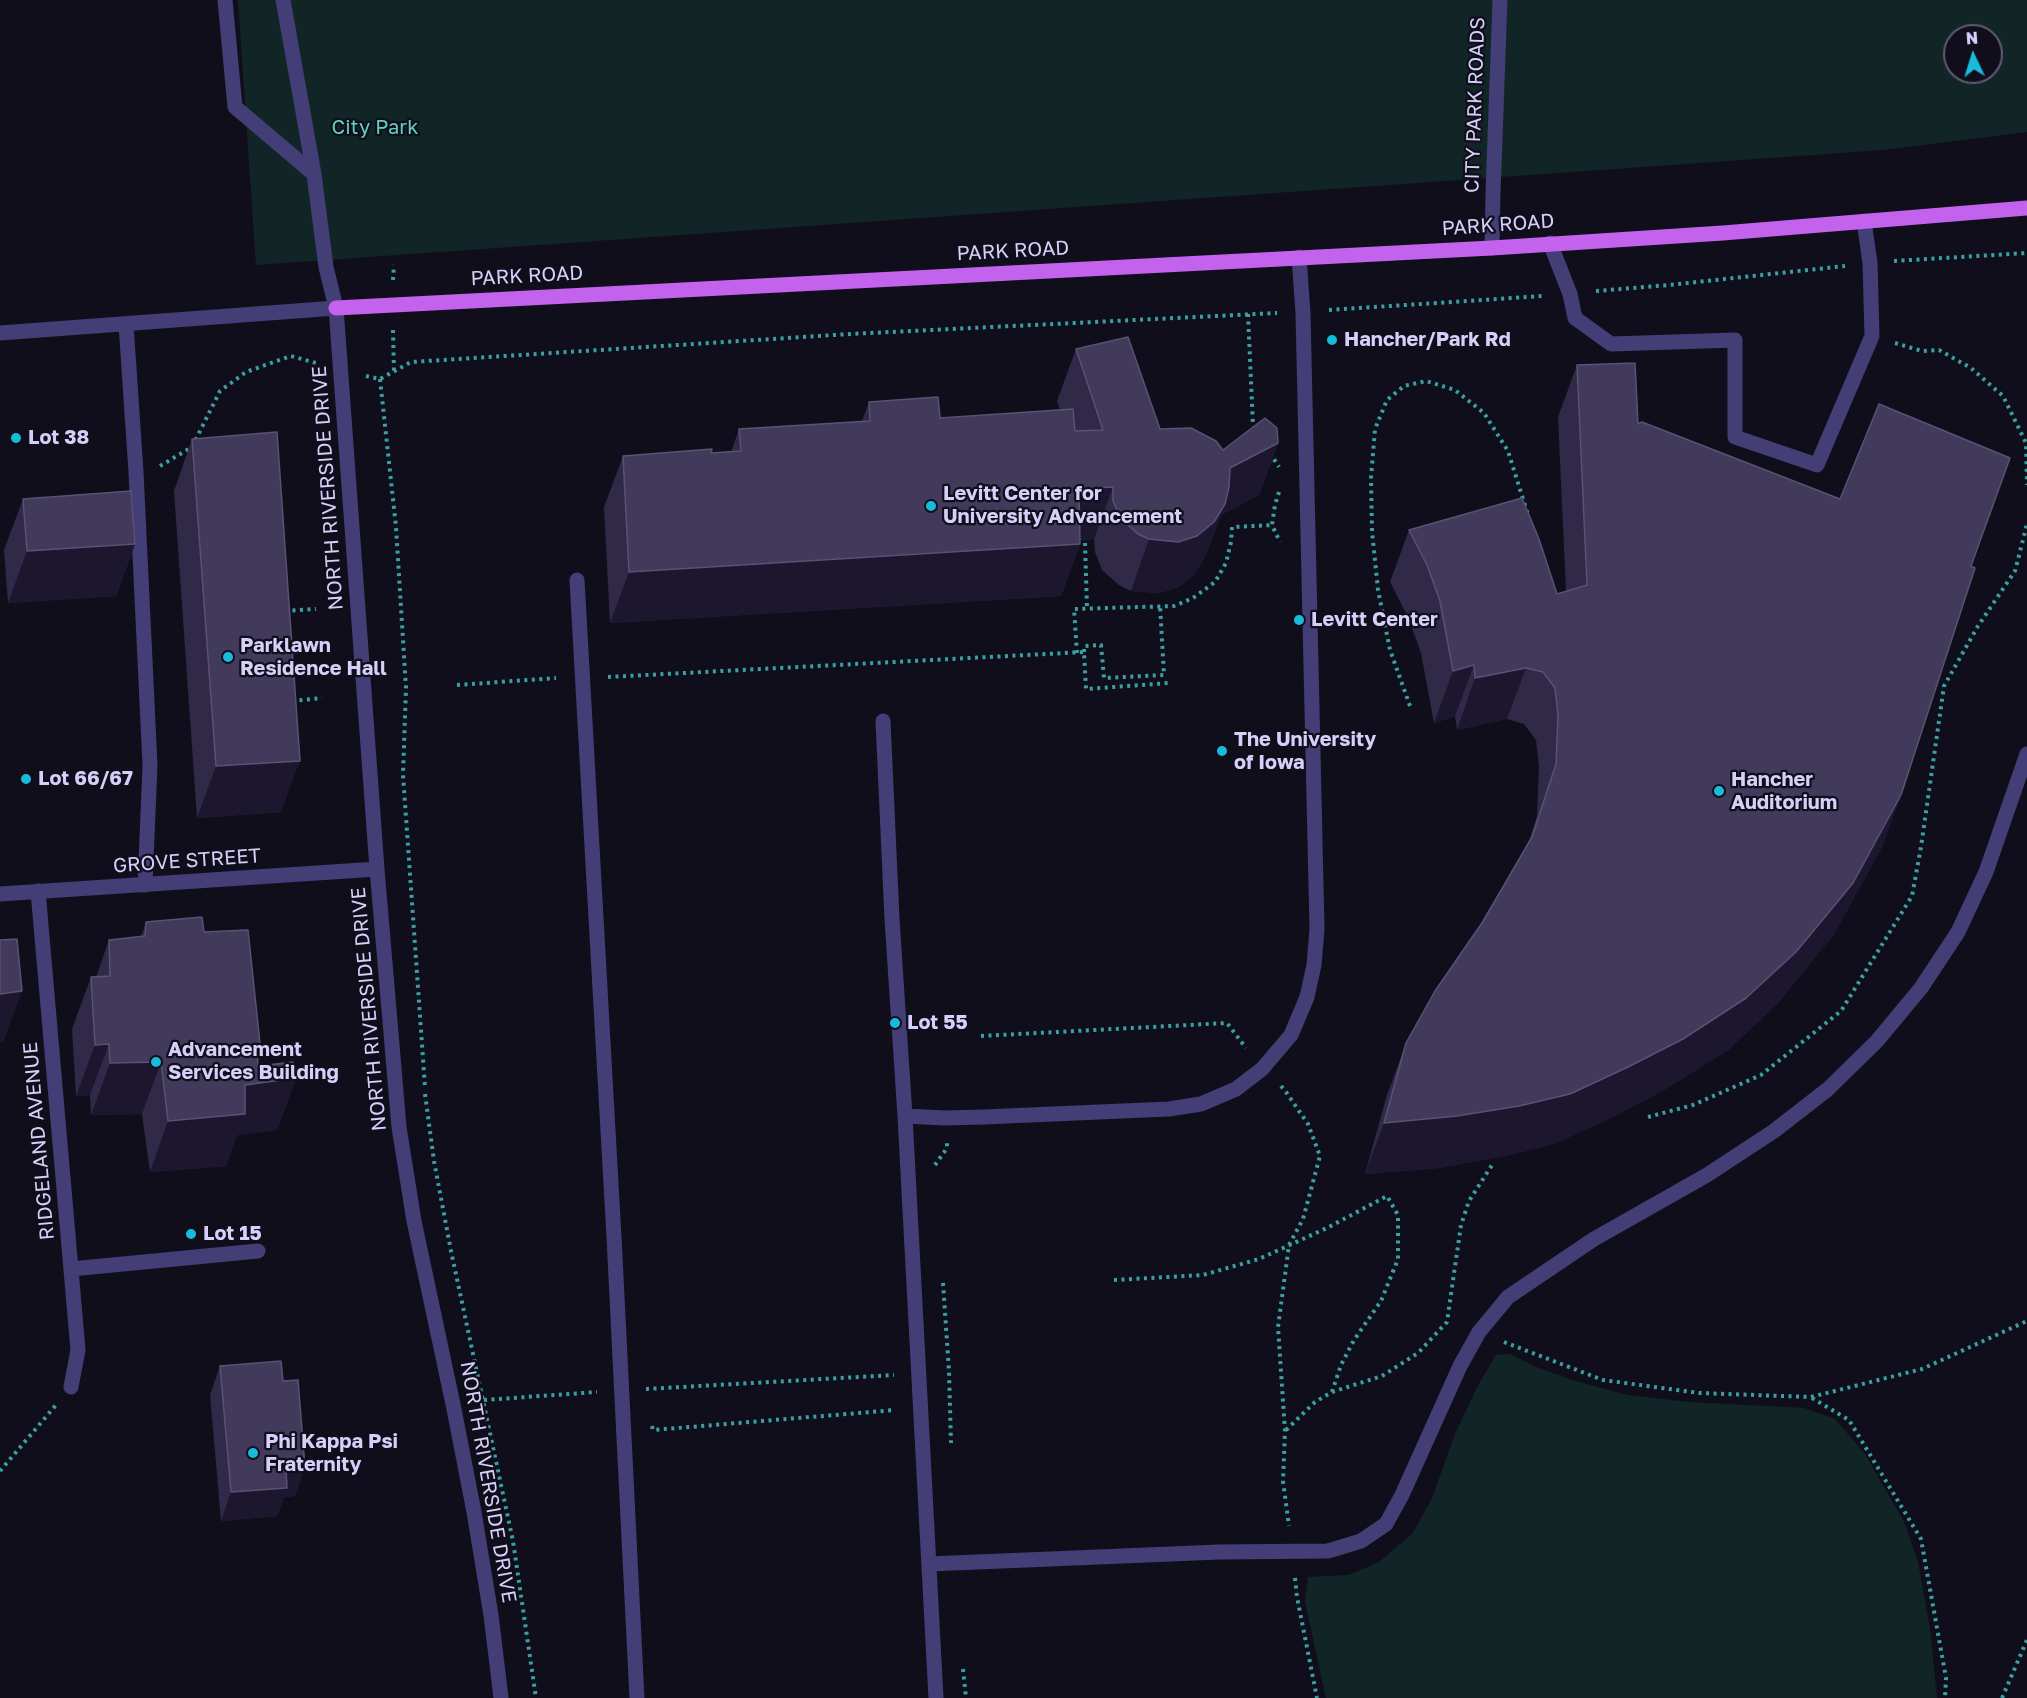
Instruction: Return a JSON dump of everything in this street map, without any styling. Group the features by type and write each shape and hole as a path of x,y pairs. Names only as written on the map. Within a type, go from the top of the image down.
{"main road":[{"name":"PARK ROAD","path":"336,308 1492,248 1723,233 2027,208"}],"street":[{"path":"225,0 235,106 314,174"},
{"path":"283,0 314,174"},
{"name":"CITY PARK ROADS","path":"1492,248 1500,0"},
{"name":"NORTH RIVERSIDE DRIVE","path":"314,174 326,267 336,308 377,869 399,1127 414,1221 474,1512 491,1615 501,1698"},
{"path":"1550,243 1570,294 1575,318 1611,344 1735,340 1735,437 1817,465 1872,336 1870,263 1864,221"},
{"path":"905,1116 945,1119 1169,1109 1201,1104 1236,1089 1262,1069 1291,1035 1307,996 1314,965 1317,929 1303,313 1299,257"},
{"name":"PARK ROAD","path":"0,333 336,308"},
{"path":"126,324 136,472 150,765 145,885"},
{"path":"577,579 637,1698"},
{"path":"883,721 936,1698"},
{"path":"929,1564 1219,1552 1328,1551 1361,1541 1386,1524 1455,1376 1479,1332 1508,1297 1594,1239 1707,1175 1774,1131 1828,1089 1877,1041 1921,988 1958,932 1986,872 2027,754"},
{"name":"GROVE STREET","path":"0,894 377,869"},
{"name":"RIDGELAND AVENUE","path":"38,891 78,1350 71,1387"},
{"path":"71,1269 258,1251"}],"path":[{"path":"136,472 160,466 192,447 220,391 246,372 291,356 380,379 411,362 885,333 1303,313 1347,308 1570,294 1870,263 2027,253"},
{"path":"1872,336 1922,351 1939,350 1971,368 2003,396 2026,443 2027,485"},
{"path":"380,379 396,527 406,688 403,775 425,1095 434,1161 451,1251 513,1541 536,1698"},
{"path":"1410,706 1390,650 1378,590 1372,531 1371,478 1375,429 1387,400 1404,387 1426,381 1455,390 1484,413 1508,451 1529,518"},
{"path":"1648,1117 1693,1105 1761,1075 1841,1011 1912,896 1944,686 1978,626 2015,572 2027,524"},
{"path":"1077,653 1074,609 1174,606 1193,598 1215,582 1226,563 1232,527 1272,525"},
{"path":"1085,543 1087,608"},
{"path":"1160,605 1164,675 1104,678 1101,645 1084,646 1086,689 1169,684"},
{"path":"277,611 316,609"},
{"path":"457,685 1084,652"},
{"path":"283,702 322,698"},
{"path":"981,1036 1227,1023 1250,1053"},
{"path":"935,1174 935,1165 947,1148 945,1119"},
{"path":"1285,1431 1315,1402 1332,1392 1382,1376 1418,1353 1447,1322 1461,1225 1469,1201 1492,1165"},
{"path":"1114,1280 1203,1275 1259,1259 1328,1228 1386,1196 1398,1215 1398,1259 1381,1301 1354,1340 1341,1365 1332,1392"},
{"path":"942,1276 952,1455"},
{"path":"1447,1322 1603,1380 1699,1393 1811,1397 1923,1369 2027,1321"},
{"path":"484,1400 949,1371"},
{"path":"0,1471 71,1387"},
{"path":"650,1389 651,1399"},
{"path":"1811,1397 1849,1420 1921,1539 1946,1678 1945,1698"},
{"path":"652,1420 653,1430 921,1407"},
{"path":"2002,1698 2027,1640"},
{"path":"963,1664 966,1698"}],"green space":[{"name":"City Park","path":"238,0 2027,0 2027,132 1883,150 256,265"},
{"path":"1510,1354 1539,1368 1578,1382 1628,1395 1689,1402 1804,1408 1835,1419 1865,1454 1904,1522 1918,1562 1930,1629 1937,1698 1326,1698 1305,1602 1308,1577 1349,1575 1379,1562 1413,1533 1432,1498 1455,1434 1477,1387 1496,1355"}],"building":[{"path":"1128,337 1160,429 1191,428 1216,441 1223,450 1265,418 1277,428 1278,443 1230,468 1225,504 1214,522 1197,536 1178,542 1149,539 1138,534 1121,519 1113,501 1113,487 1079,489 1080,544 629,572 623,456 712,449 711,453 741,451 739,429 870,421 869,402 938,397 940,418 1073,409 1075,431 1103,430 1076,349"},
{"name":"Hancher Auditorium","path":"1635,363 1638,424 1642,422 1840,499 1879,404 2010,458 1971,566 1975,568 1901,795 1853,883 1796,952 1746,998 1683,1039 1570,1094 1519,1106 1457,1116 1384,1123 1406,1043 1435,991 1482,923 1532,837 1556,764 1558,715 1555,688 1543,672 1526,668 1475,678 1474,665 1453,671 1440,601 1427,565 1409,530 1522,498 1539,539 1557,594 1587,585 1577,365"},
{"name":"Parklawn Residence Hall","path":"277,432 300,761 216,766 192,439"},
{"path":"131,491 135,544 27,551 23,499"},
{"path":"202,917 204,932 248,930 261,1053 257,1053 258,1066 293,1062 296,1078 245,1085 245,1114 168,1121 161,1062 110,1063 109,1044 95,1045 91,977 110,976 109,940 145,936 146,922"},
{"path":"17,939 22,991 0,994 0,940"},
{"name":"Phi Kappa Psi Fraternity","path":"281,1361 283,1381 298,1380 305,1467 286,1469 287,1488 231,1492 220,1366"}],"place":[{"name":"Hancher/Park Rd","path":"1332,340"},
{"name":"Lot 38","path":"16,438"},
{"name":"Levitt Center for University Advancement","path":"931,506"},
{"name":"Levitt Center","path":"1299,620"},
{"name":"Parklawn Residence Hall","path":"228,657"},
{"name":"The University of Iowa","path":"1222,751"},
{"name":"Lot 66/67","path":"26,779"},
{"name":"Hancher Auditorium","path":"1719,791"},
{"name":"Lot 55","path":"895,1023"},
{"name":"Advancement Services Building","path":"156,1062"},
{"name":"Lot 15","path":"191,1234"},
{"name":"Phi Kappa Psi Fraternity","path":"253,1453"}]}
